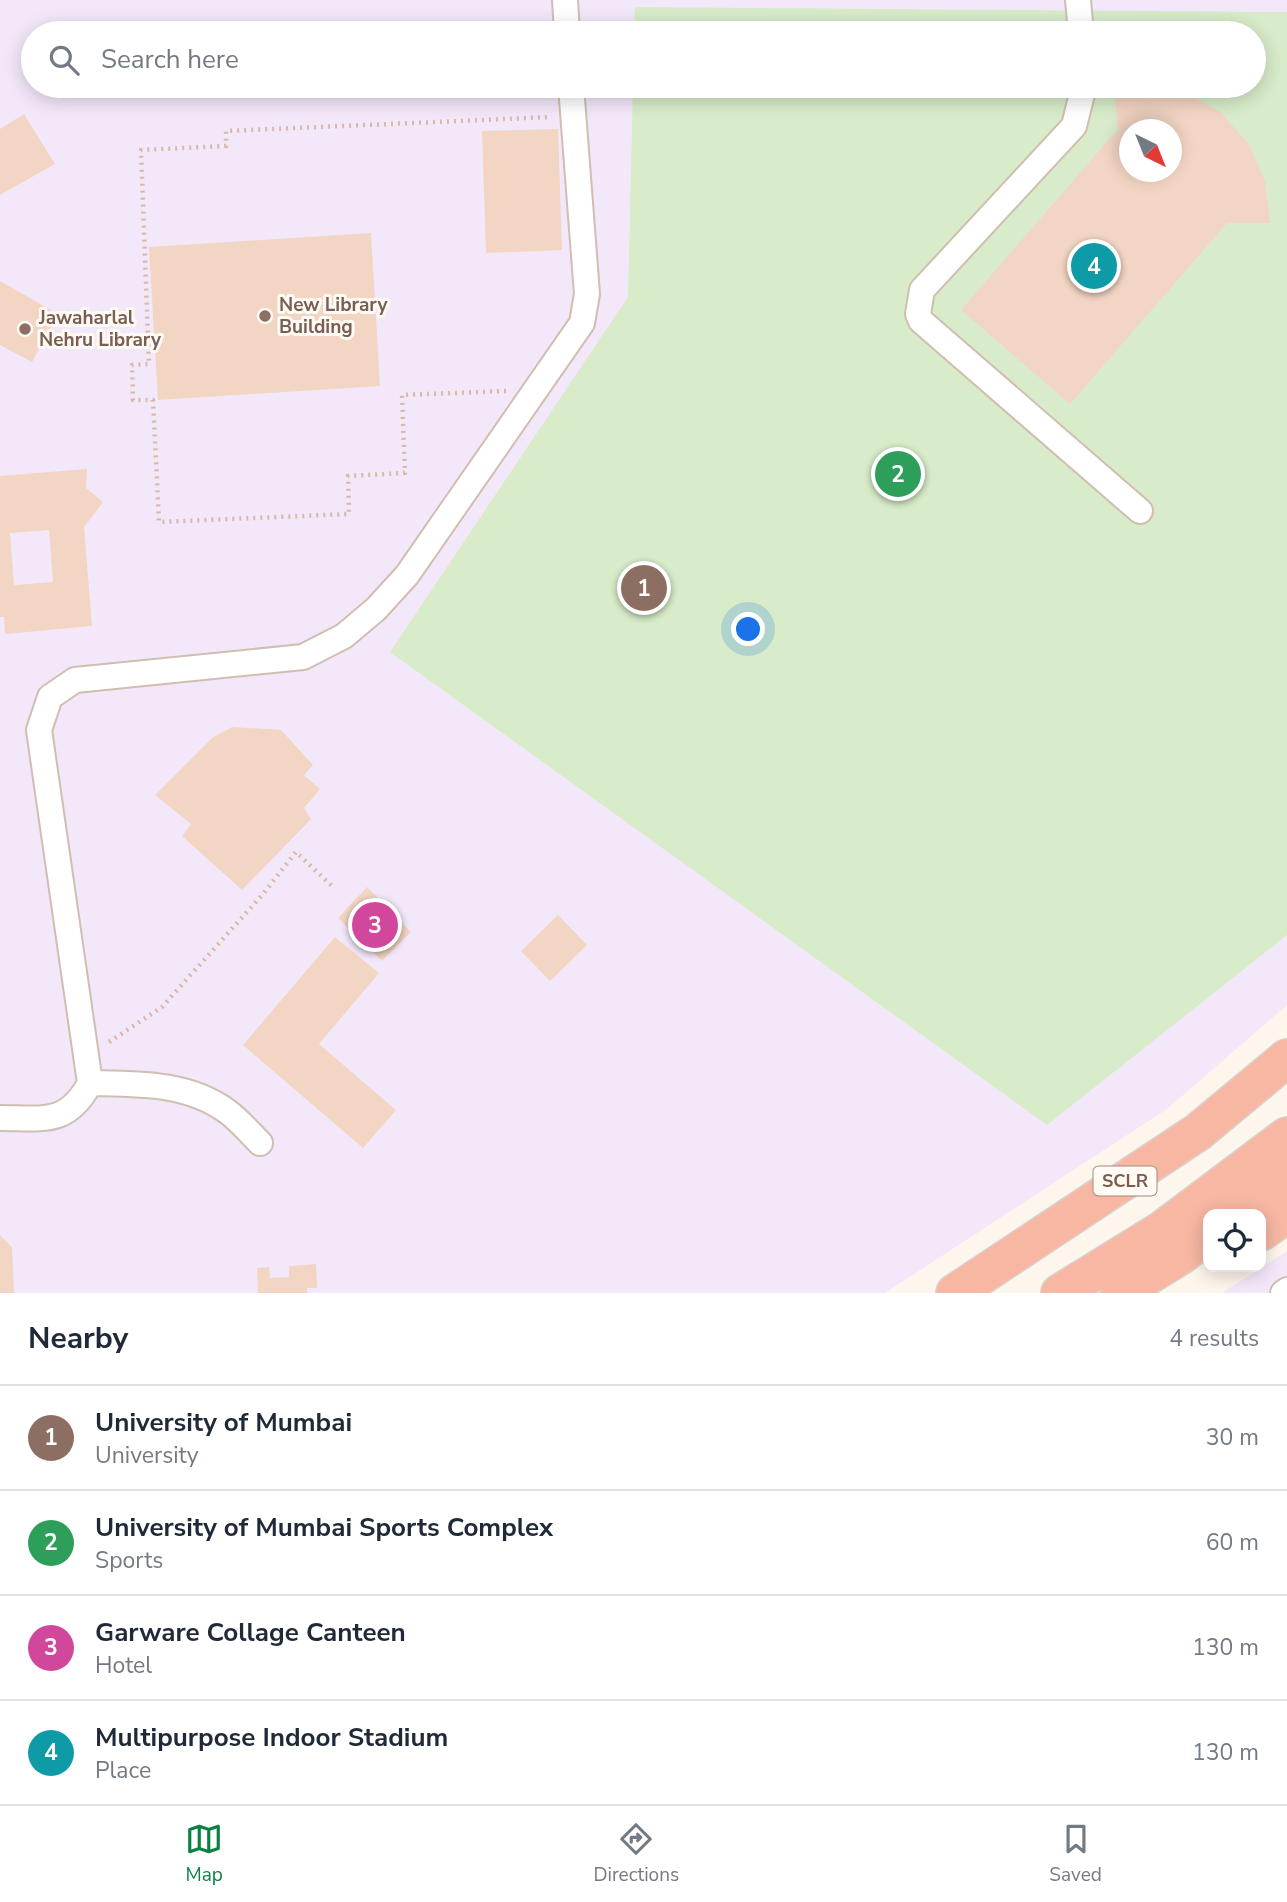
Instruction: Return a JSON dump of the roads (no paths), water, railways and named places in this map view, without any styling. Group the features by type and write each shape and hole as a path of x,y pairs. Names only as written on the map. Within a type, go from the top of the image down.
{"highway":[{"name":"SCLR","path":"955,1293 1198,1132 1287,1058"},
{"path":"1060,1293 1162,1230 1287,1136"},
{"path":"1242,1209 1287,1175"},
{"path":"1266,1229 1287,1214"},
{"path":"1120,1293 1180,1256 1203,1238"},
{"path":"1166,1293 1203,1269"}],"lane":[{"path":"565,0 566,21"},
{"path":"1078,0 1080,21"},
{"path":"0,1118 55,1117 80,1101 90,1083 39,730 50,697 75,680 303,657 344,636 376,609 407,575 582,323 587,294 572,98"},
{"path":"1081,98 1074,126 922,290 918,314 921,321 1140,511"},
{"path":"90,1083 150,1084 190,1092 228,1112 260,1143"}],"place":[{"name":"Multipurpose Indoor Stadium","path":"1094,266"},
{"name":"New Library Building","path":"265,316"},
{"name":"Jawaharlal Nehru Library","path":"25,329"},
{"name":"University of Mumbai Sports Complex","path":"898,474"},
{"name":"University of Mumbai","path":"644,588"},
{"name":"Garware Collage Canteen","path":"375,925"}]}
